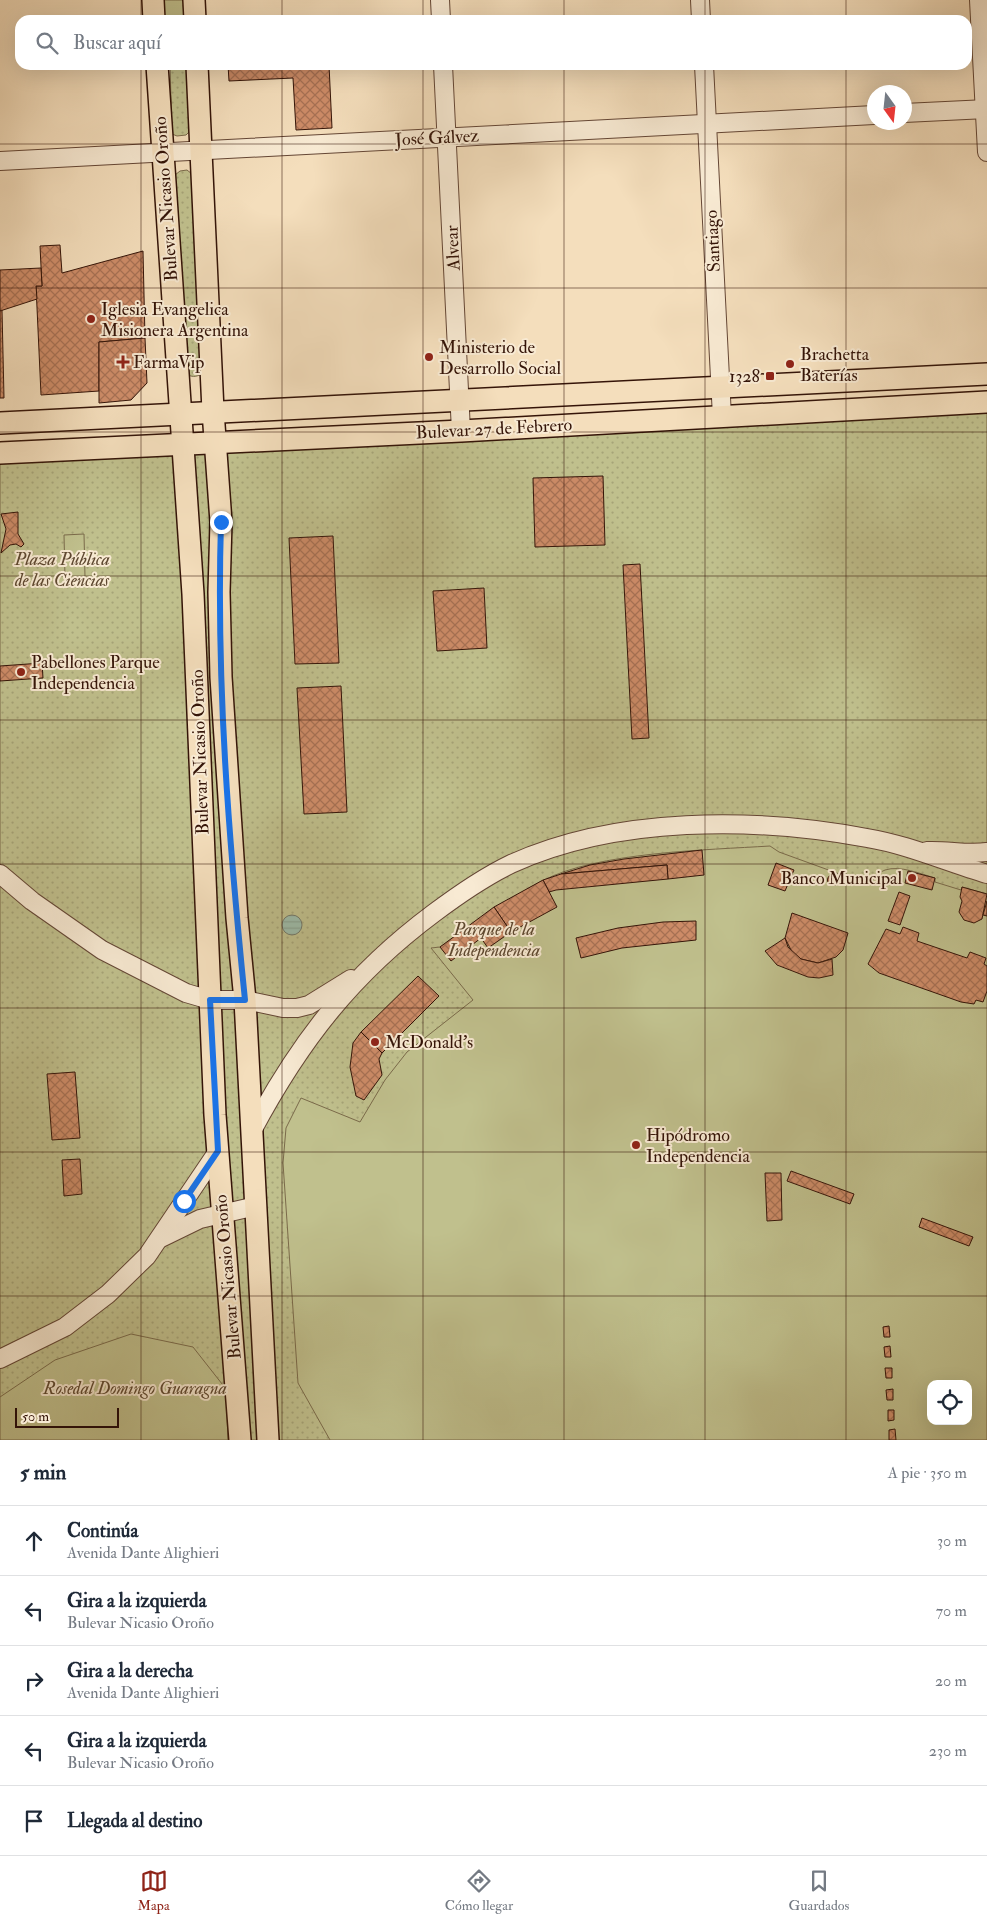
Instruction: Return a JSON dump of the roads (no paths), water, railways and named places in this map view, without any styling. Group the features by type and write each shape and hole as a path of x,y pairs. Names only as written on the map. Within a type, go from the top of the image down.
{"main road":[{"path":"153,0 154,15"},
{"path":"194,0 195,15"},
{"name":"Bulevar Nicasio Oroño","path":"157,70 193,594 218,1151 240,1440"},
{"name":"Bulevar Nicasio Oroño","path":"197,70 213,411 221,522 219,592 221,677 237,918 245,1000 268,1440"},
{"name":"Bulevar 27 de Febrero","path":"0,423 181,412 987,374"},
{"name":"Bulevar 27 de Febrero","path":"0,453 461,431 987,402"}],"street":[{"path":"440,0 441,15"},
{"path":"700,0 701,15"},
{"path":"979,0 987,152"},
{"name":"Alvear","path":"444,70 461,431"},
{"name":"Santiago","path":"704,70 722,417"},
{"path":"912,113 986,109"},
{"name":"José Gálvez","path":"0,161 867,115"},
{"path":"252,1131 277,1085 298,1052 362,973 404,935 462,892 512,864 574,842 632,830 759,826 867,838 924,851 945,862 987,874"},
{"path":"924,851 949,850 972,854 987,852"},
{"path":"0,874 32,900 102,950 186,994 210,1000 245,1000 283,1008 297,1008 309,1005 362,973"},
{"path":"0,1359 65,1326 108,1294 147,1256 218,1151"},
{"path":"159,1239 192,1222 256,1206"}],"place":[{"name":"Iglesia Evangelica Misionera Argentina","path":"91,319"},
{"name":"Ministerio de Desarrollo Social","path":"429,357"},
{"name":"FarmaVip","path":"123,362"},
{"name":"Brachetta Baterías","path":"790,364"},
{"name":"1328","path":"770,376"},
{"name":"Pabellones Parque Independencia","path":"21,672"},
{"name":"Banco Municipal","path":"912,878"},
{"name":"McDonald's","path":"375,1042"},
{"name":"Hipódromo Independencia","path":"636,1145"}],"park label":[{"name":"Plaza Pública de las Ciencias","path":"62,569"},
{"name":"Parque de la Independencia","path":"494,940"},
{"name":"Rosedal Domingo Guaragna","path":"135,1388"}]}
